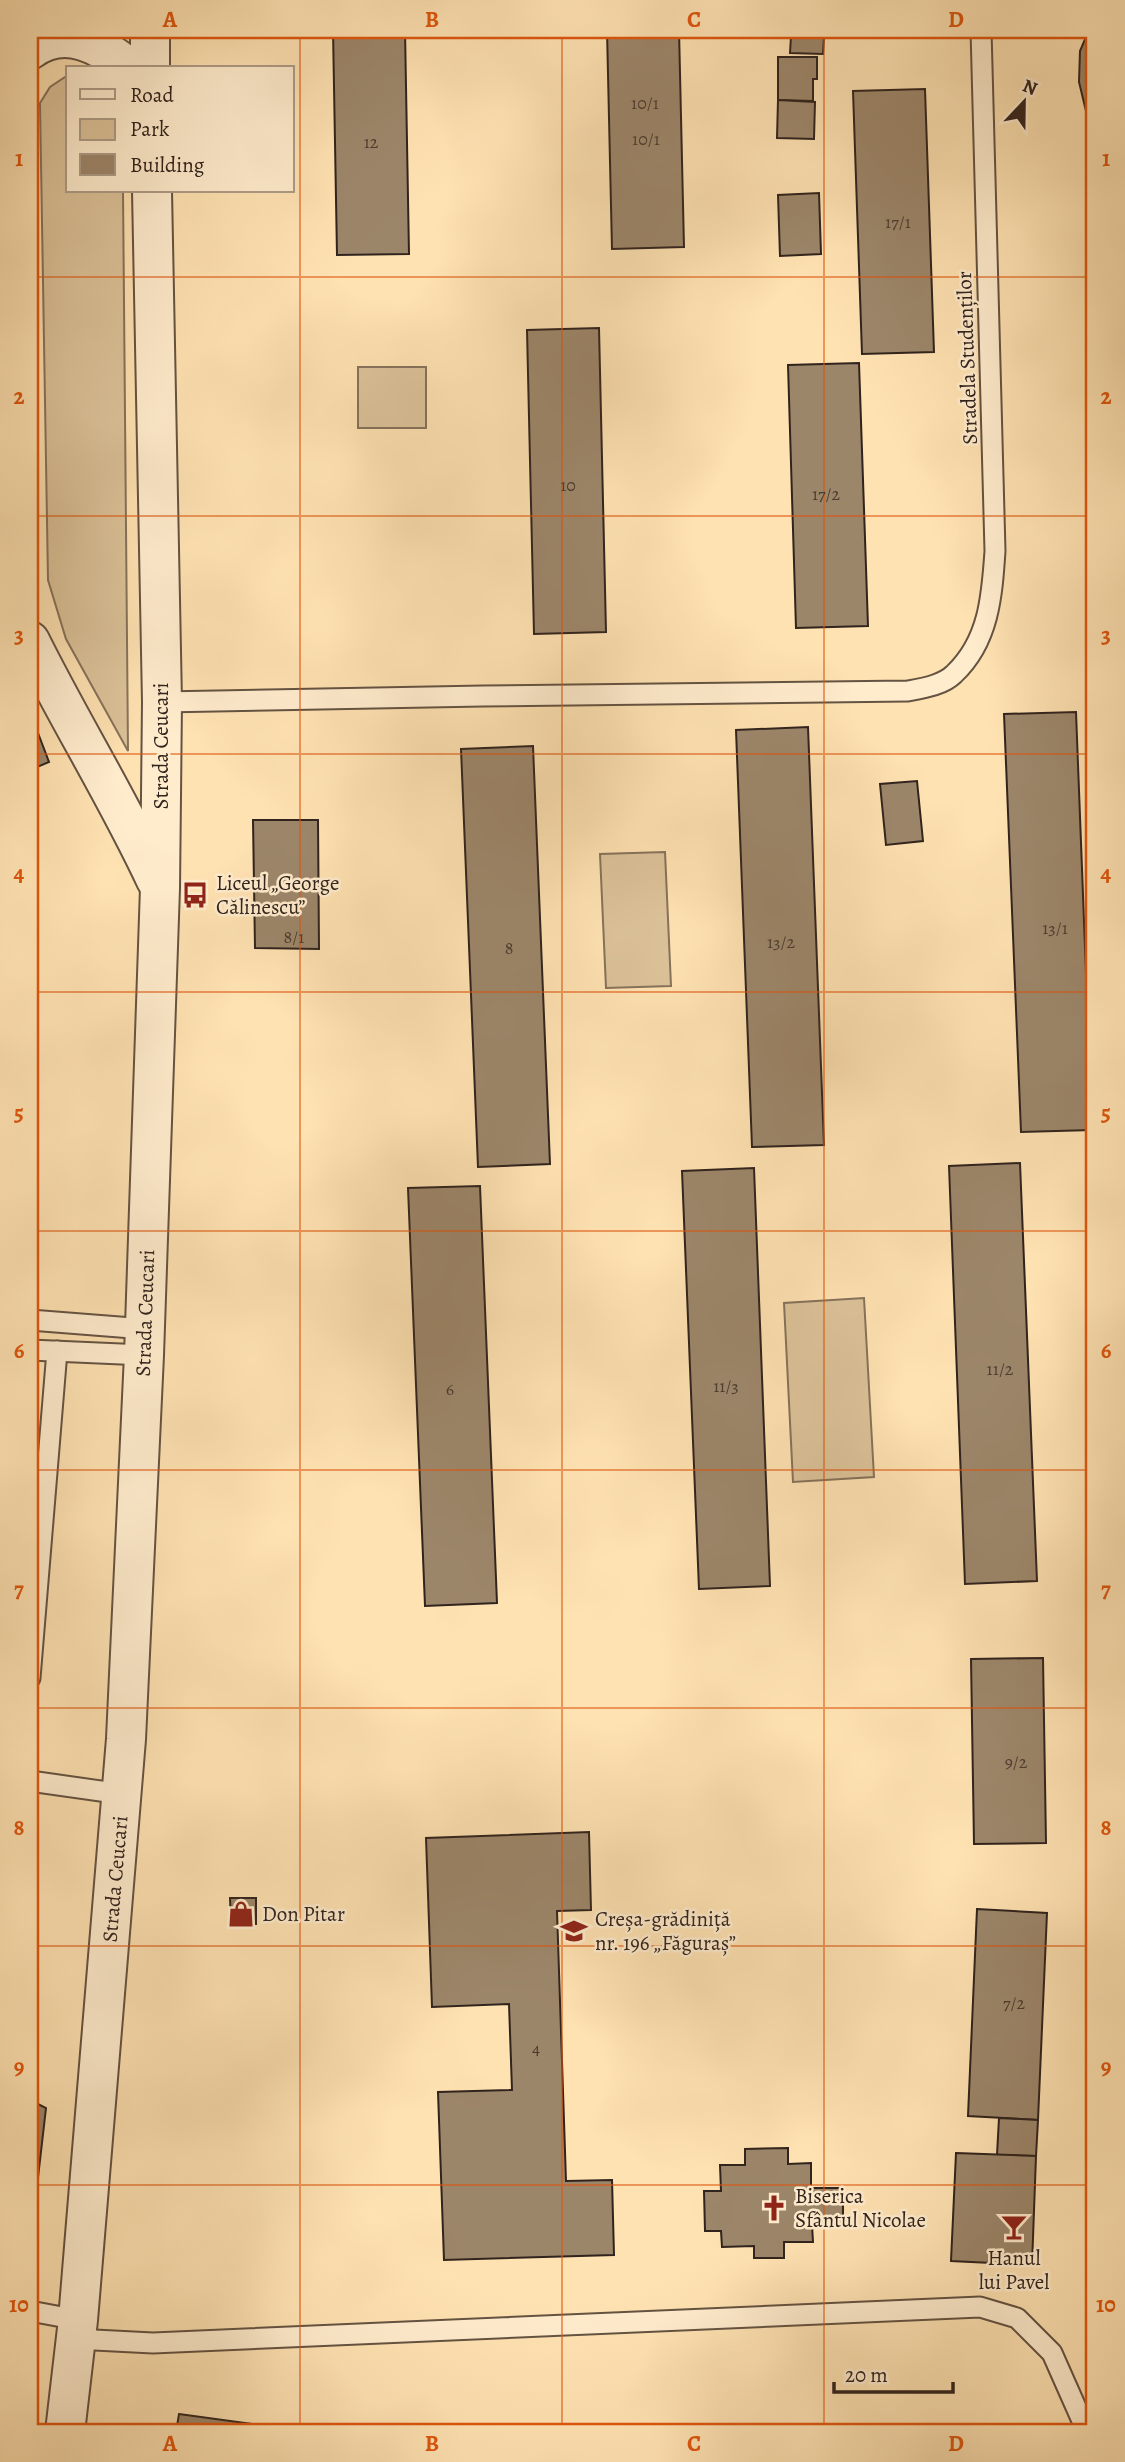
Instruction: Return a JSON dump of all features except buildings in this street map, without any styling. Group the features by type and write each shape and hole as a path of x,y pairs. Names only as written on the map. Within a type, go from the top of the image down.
{"street":[{"path":"150,30 150,66"},
{"path":"30,50 38,44 65,38 93,43 127,66"},
{"name":"Strada Ceucari","path":"65,2432 122,1794 144,1342 160,888 162,702 152,192"},
{"path":"30,641 64,711 133,830 160,888"}],"lane":[{"name":"Stradela Studenților","path":"162,702 908,691 934,685 954,675 981,638 992,597 995,551 981,30"},
{"path":"30,1320 144,1342"},
{"path":"30,1350 57,1352 144,1342"},
{"path":"30,1678 57,1352"},
{"path":"30,1781 122,1794"},
{"path":"30,2311 76,2330 153,2343 980,2307 1017,2318 1052,2353 1087,2432"}],"green space":[{"path":"66,76 66,192 123,192 128,751 66,639 48,580 40,103 50,87"},
{"path":"358,367 426,367 426,428 358,428"},
{"path":"665,852 671,986 606,988 600,854"},
{"path":"864,1298 874,1477 793,1482 784,1303"}],"place":[{"name":"Liceul „George Călinescu”","path":"195,895"},
{"name":"Don Pitar","path":"241,1914"},
{"name":"Creșa-grădiniță nr. 196 „Făguraș”","path":"574,1931"},
{"name":"Biserica Sfântul Nicolae","path":"774,2208"},
{"name":"Hanul lui Pavel","path":"1014,2227"}]}
